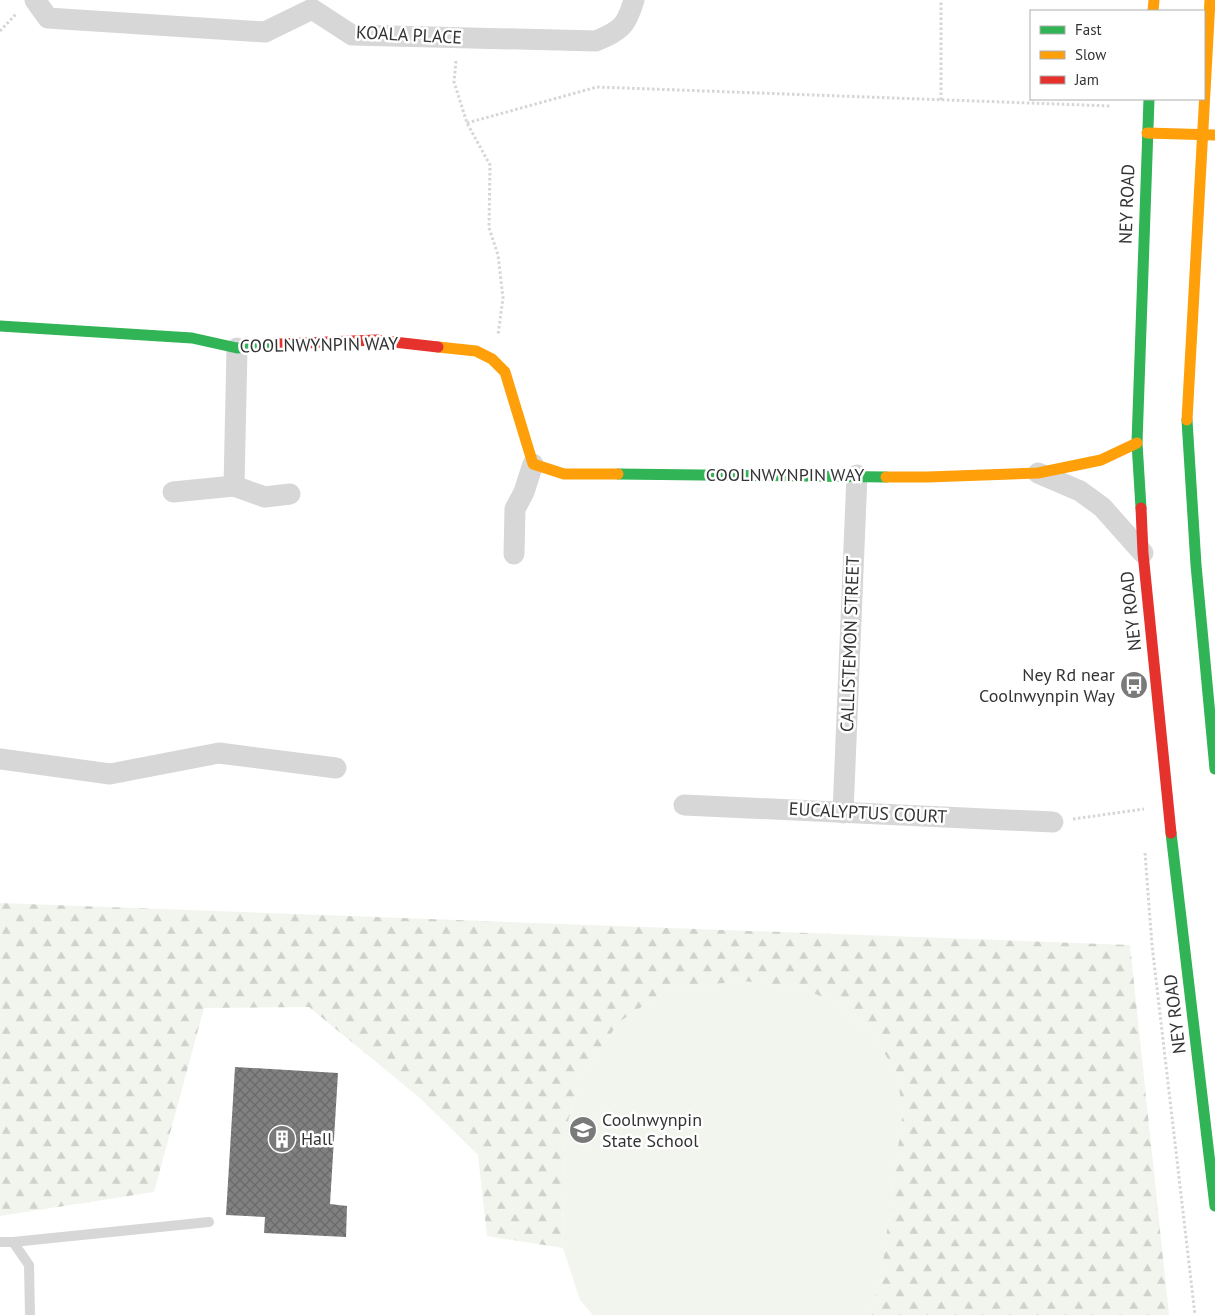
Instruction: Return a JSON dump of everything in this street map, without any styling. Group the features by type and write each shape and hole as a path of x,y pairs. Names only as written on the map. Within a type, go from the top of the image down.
{"main road":[{"path":"1205,96 1210,0"},
{"name":"NEY ROAD","path":"1149,100 1137,443 1144,553 1168,806 1213,1174 1215,1206"},
{"path":"1205,100 1187,419 1196,565 1215,769"},
{"path":"1147,133 1215,135"},
{"name":"COOLNWYNPIN WAY","path":"0,326 192,338 237,348 296,342 376,340 476,351 492,359"},
{"path":"492,359 505,372 533,464"},
{"name":"COOLNWYNPIN WAY","path":"533,464 564,474 928,477 1038,473 1101,460 1137,443"}],"street":[{"name":"KOALA PLACE","path":"35,0 48,18 265,32 312,4 352,35 596,41 616,32 629,18 634,0"},
{"path":"234,486 237,348"},
{"path":"514,554 515,509 524,492 533,464"},
{"name":"COOLNWYNPIN WAY","path":"1038,473 1080,491 1102,506 1144,553"},
{"name":"CALLISTEMON STREET","path":"844,813 857,475"},
{"path":"173,492 234,486 265,497 290,494"},
{"path":"0,759 110,774 219,753 336,768"},
{"name":"EUCALYPTUS COURT","path":"684,805 1053,822"}],"lane":[{"path":"0,1242 209,1222"},
{"path":"13,1242 29,1265 30,1315"}],"path":[{"path":"940,100 941,0"},
{"path":"0,31 18,12"},
{"path":"457,38 454,82 467,123 490,165 489,228 498,255 503,298 499,329 492,359"},
{"path":"467,123 597,87 1110,106"},
{"path":"1141,799 1143,819"},
{"path":"1053,822 1168,806"},
{"path":"1145,848 1152,945 1195,1315"}],"green space":[{"path":"0,903 1130,945 1169,1315 869,1315 880,1284 903,1111 896,1072 874,1036 839,1004 806,990 744,981 668,989 619,1022 581,1078 565,1131 563,1248 487,1236 478,1155 420,1098 309,1007 204,1008 154,1192 0,1216"},
{"path":"744,981 806,990 839,1004 874,1036 896,1072 903,1111 880,1284 869,1315 593,1315 580,1300 563,1248 565,1131 581,1078 619,1022 668,989"}],"building":[{"name":"Hall","path":"235,1067 338,1073 330,1204 347,1206 346,1237 264,1233 265,1217 226,1215"}],"traffic: fast":[{"path":"1141,508 1137,443 1149,100"},
{"path":"0,326 192,338 237,348 278,344"},
{"path":"1187,420 1196,565 1215,769"},
{"path":"618,474 886,477"},
{"path":"1171,833 1215,1206"}],"traffic: slow":[{"path":"1153,10 1154,0"},
{"path":"1205,91 1210,0"},
{"path":"1187,420 1205,100"},
{"path":"1147,133 1215,135"},
{"path":"438,347 476,351 492,359 505,372 533,464 564,474 618,474"},
{"path":"886,477 1038,473 1101,460 1137,443"}],"traffic: jam":[{"path":"278,344 376,340 438,347"},
{"path":"1141,508 1143,553 1171,833"}],"place":[{"name":"Ney Rd near Coolnwynpin Way","path":"1134,685"},
{"name":"Coolnwynpin State School","path":"583,1130"},
{"name":"Hall","path":"282,1139"}]}
